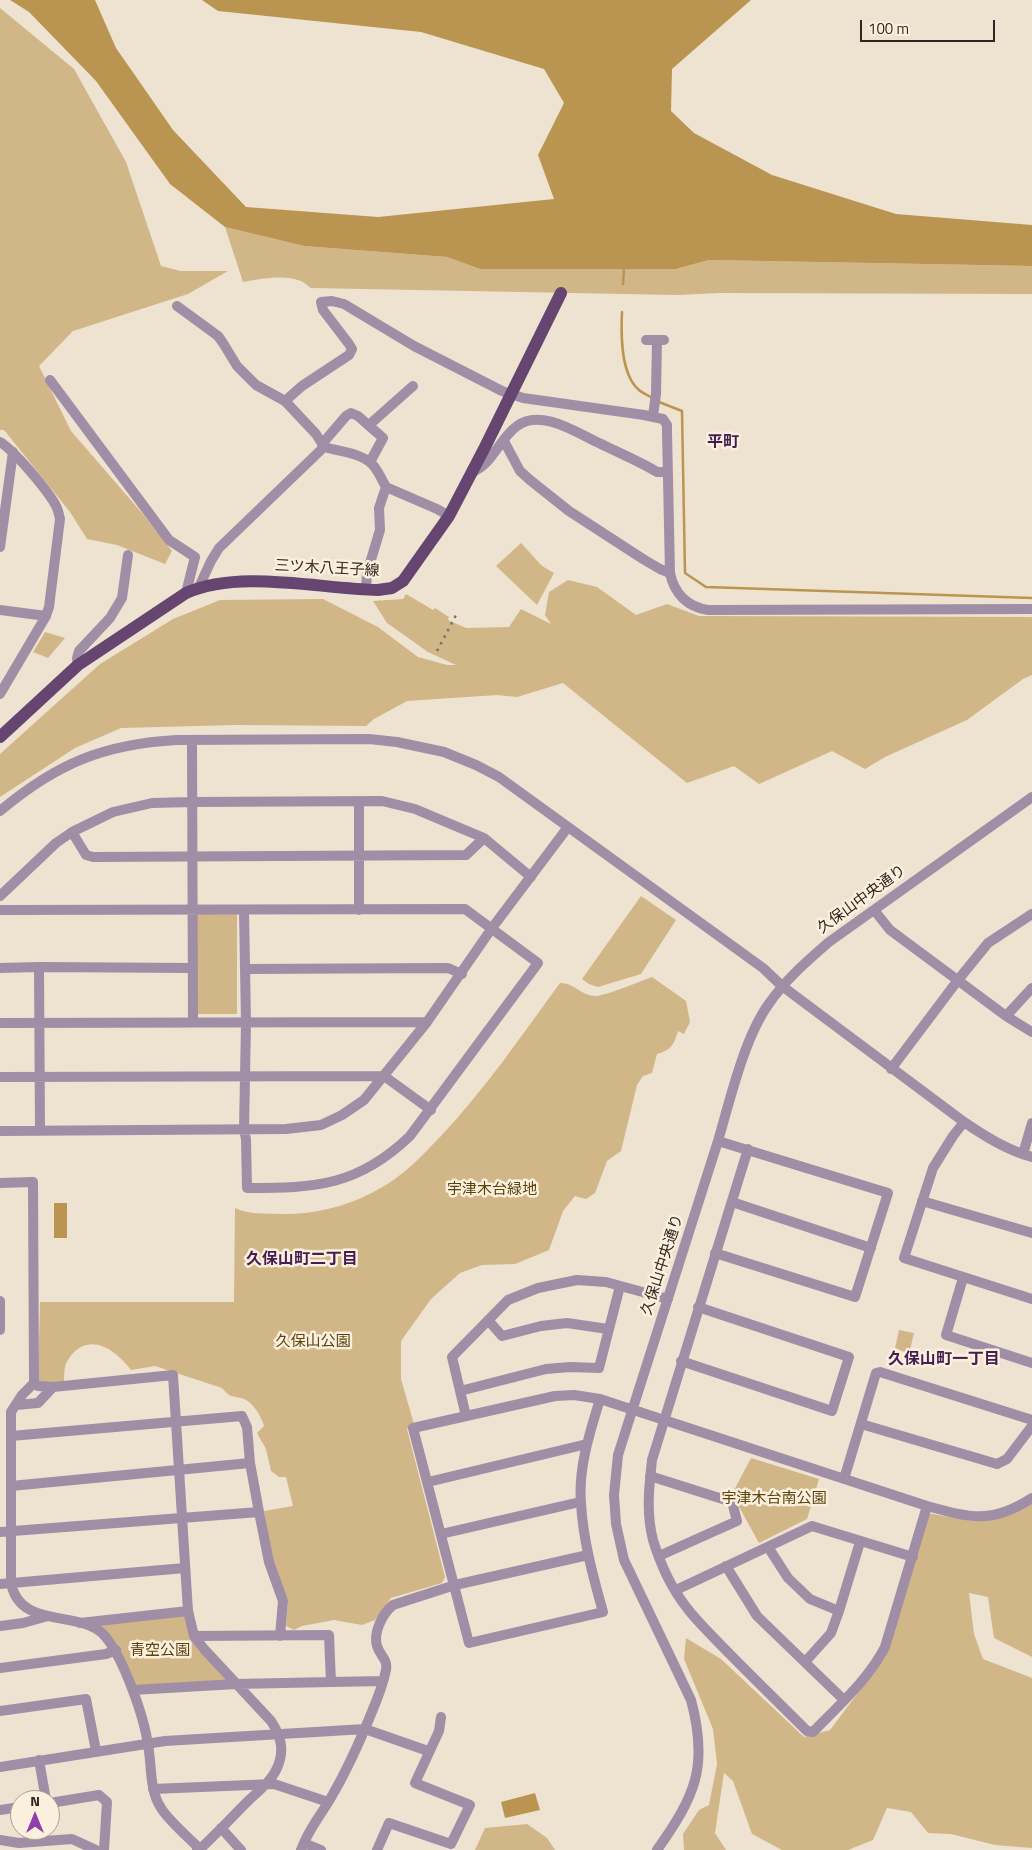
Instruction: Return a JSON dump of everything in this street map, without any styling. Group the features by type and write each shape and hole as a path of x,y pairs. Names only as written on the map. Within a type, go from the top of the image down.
{"main road":[{"name":"三ツ木八王子線","path":"0,737 78,665 186,593 200,587 228,582 278,582 378,590 392,588 403,581 449,516 561,293"}],"street":[{"path":"285,400 302,386 349,355 352,350 321,306 321,302 327,301 349,306 414,346 511,394 523,398 654,413 663,420 666,425 670,573 674,587 685,601 693,606 708,610 1032,609"},
{"path":"177,306 218,336 237,366 256,385 285,400 312,429 323,445 370,462 386,488 437,509 449,516"},
{"path":"654,413 656,340"},
{"path":"50,380 169,540 195,557 186,593"},
{"path":"368,425 412,386"},
{"path":"200,587 219,548 323,445 346,416 351,413 358,416 383,438 370,462"},
{"path":"472,472 481,469 520,424 544,421 572,430 657,472 667,472"},
{"path":"504,441 520,470 530,480 569,510 643,559 670,573"},
{"path":"0,442 13,452 52,499 59,514 60,532 49,608 0,694"},
{"path":"0,547 13,452"},
{"path":"366,590 367,573 380,530 378,508 386,488"},
{"path":"78,665 77,658 80,651 110,618 122,598 128,555"},
{"path":"0,610 46,616"},
{"path":"192,740 193,1022"},
{"path":"0,811 43,778 63,767 89,756 152,742 192,740 368,740 397,742 424,747 460,758 499,777 763,968 782,986 986,1137 1027,1156 1032,1123"},
{"name":"久保山中央通り","path":"657,1850 685,1808 699,1767 698,1724 691,1700 624,1560 616,1524 614,1495 618,1455 733,1089 754,1029 767,1005 782,986 799,968 829,942 1032,797"},
{"path":"0,896 44,853 72,832 113,812 152,804 192,802 382,801 415,809 484,838 531,877"},
{"path":"358,802 358,910"},
{"path":"0,1131 295,1129 321,1125 353,1108 364,1100 427,1022 492,928 568,827"},
{"path":"72,832 86,856 466,855 484,838"},
{"path":"0,910 465,909 538,963 431,1110 410,1136 386,1158 347,1178 323,1185 291,1188 247,1188 246,1139 244,1130 246,1023 244,910"},
{"path":"874,910 890,930 1006,1016 1032,1032"},
{"path":"892,1069 988,943 1032,914"},
{"path":"39,967 40,1131"},
{"path":"0,968 192,968"},
{"path":"245,969 448,968 462,974"},
{"path":"1006,1016 1032,988"},
{"path":"0,1023 427,1022"},
{"path":"0,1077 384,1076 431,1110"},
{"path":"964,1122 933,1168 904,1258 1032,1299"},
{"path":"715,1253 855,1297 888,1193 718,1141"},
{"path":"748,1149 652,1460 649,1514 653,1538 659,1556 676,1590 686,1608 807,1731 813,1732 844,1700 878,1660 885,1647 927,1506"},
{"path":"0,1183 33,1182 34,1383 22,1394 10,1412 12,1583 16,1597 21,1604 31,1610 80,1623 98,1631 116,1650 133,1690 148,1743 153,1789 160,1808 199,1850 265,1784 276,1770 281,1753 279,1734 270,1721 194,1636 188,1611 174,1375 53,1387 38,1386 34,1383"},
{"path":"922,1201 1032,1233"},
{"path":"732,1202 871,1248"},
{"path":"963,1278 946,1335 1032,1363"},
{"path":"466,1416 452,1357 508,1300 538,1288 577,1280 606,1282 668,1299"},
{"path":"460,1391 546,1369 570,1366 599,1368 620,1286"},
{"path":"0,1301 0,1330"},
{"path":"682,1361 832,1411 849,1357 698,1307"},
{"path":"488,1320 502,1336 540,1326 566,1323 608,1329"},
{"path":"844,1479 876,1373 880,1372 1032,1420"},
{"path":"16,1405 38,1403 53,1387"},
{"path":"600,1399 587,1444 580,1502 588,1555 603,1612 469,1643 413,1428 555,1396 574,1396 600,1399 927,1506 958,1514 982,1517 1007,1512 1032,1498"},
{"path":"11,1436 242,1416 247,1427 250,1463 269,1562 283,1601 280,1636"},
{"path":"861,1424 997,1464 1007,1459 1032,1426"},
{"path":"428,1482 587,1444"},
{"path":"11,1486 250,1463"},
{"path":"650,1476 732,1502 737,1521 659,1556"},
{"path":"441,1534 580,1502"},
{"path":"0,1532 259,1512"},
{"path":"676,1590 812,1526 913,1557"},
{"path":"805,1662 831,1633 860,1542"},
{"path":"768,1547 788,1578 810,1599 839,1612"},
{"path":"321,1850 302,1846 312,1825 328,1802 355,1752 383,1681 386,1660 377,1645 378,1630 385,1612 393,1605 455,1585 588,1555"},
{"path":"726,1566 758,1616 844,1700"},
{"path":"0,1584 185,1568"},
{"path":"80,1623 188,1611"},
{"path":"0,1626 23,1623 49,1616"},
{"path":"194,1636 329,1636 330,1682"},
{"path":"0,1668 106,1654 116,1650"},
{"path":"133,1690 236,1684 383,1681"},
{"path":"0,1711 86,1699 96,1751"},
{"path":"377,1850 389,1823 451,1844 470,1805 415,1783 428,1751 439,1731 441,1717"},
{"path":"0,1767 148,1743 365,1729 428,1751"},
{"path":"40,1760 44,1790"},
{"path":"153,1789 274,1784 328,1802"},
{"path":"60,1801 99,1795 107,1802 104,1850"},
{"path":"221,1828 241,1850"},
{"path":"0,1840 19,1843 72,1839 96,1850"}],"green space":[{"path":"0,8 74,69 126,162 161,266 181,271 228,271 188,294 73,331 39,366 71,431 142,513 172,551 165,564 117,545 87,539 70,512 4,430 0,430"},
{"path":"225,227 304,246 447,257 480,269 676,269 709,260 1032,266 1032,294 719,293 677,295 311,288 301,281 287,278 243,282"},
{"path":"521,543 542,566 554,573 537,605 496,566"},
{"path":"568,580 597,587 636,615 667,604 699,616 1032,617 1032,675 1023,679 967,720 885,757 865,769 832,751 759,784 734,766 687,783 563,683 517,697 497,695 407,701 374,719 366,726 236,725 121,728 75,748 0,797 0,754 100,664 173,619 220,600 323,599 378,627 418,657 447,665 456,665 428,652 387,623 373,601 403,599 406,594 433,610 435,608 449,617 448,620 466,628 509,627 521,609 551,624 545,615 549,592"},
{"path":"45,632 65,638 48,658 33,652"},
{"path":"641,896 676,920 641,974 598,987 589,984 582,979"},
{"path":"194,914 237,914 237,1014 196,1014"},
{"path":"652,977 686,1001 690,1022 684,1034 678,1031 671,1046 666,1051 657,1054 652,1073 643,1076 637,1085 621,1151 607,1161 595,1193 586,1199 575,1196 563,1211 549,1250 515,1264 482,1265 460,1273 431,1299 401,1341 401,1379 414,1424 407,1429 445,1577 442,1583 391,1598 375,1620 362,1625 334,1620 302,1626 294,1630 286,1626 288,1601 272,1559 264,1511 293,1506 286,1477 279,1477 271,1471 266,1449 257,1433 264,1426 255,1408 242,1398 231,1396 222,1388 155,1366 131,1370 113,1352 98,1345 90,1344 75,1351 69,1359 64,1373 64,1383 40,1383 38,1380 40,1302 234,1302 235,1208 246,1212 298,1214 330,1209 374,1192 411,1166 441,1136 473,1100 560,983 570,985 586,994 596,996"},
{"path":"899,1330 914,1333 909,1354 895,1348"},
{"name":"宇津木台南公園","path":"751,1458 819,1479 807,1519 759,1543 732,1494"},
{"path":"1032,1500 1032,1657 994,1638 988,1597 969,1593 974,1634 983,1659 1032,1678 1032,1848 995,1845 951,1834 928,1833 911,1812 887,1808 873,1840 848,1850 782,1850 752,1834 733,1781 724,1773 715,1833 726,1850 684,1850 683,1834 699,1810 709,1805 717,1764 713,1729 684,1659 686,1638 721,1659 804,1737 830,1730 885,1657 927,1513 973,1521"},
{"name":"青空公園","path":"188,1611 194,1636 236,1684 133,1690 116,1650 87,1621"},
{"path":"527,1824 547,1838 555,1850 475,1850 485,1828"}],"shaded area":[{"path":"10,0 95,0 116,48 173,130 246,207 378,217 554,199 538,155 564,103 544,69 421,32 218,11 202,0 751,0 672,69 671,111 694,133 772,175 896,214 1032,225 1032,266 709,260 676,269 480,269 447,257 304,246 225,227 170,184 96,81 29,12"},
{"path":"54,1203 67,1203 67,1238 54,1238"},
{"path":"535,1793 540,1810 505,1818 501,1802"}],"waterway":[{"path":"623,284 624,269"},
{"path":"622,312 623,353 628,374 639,390 652,398"},
{"path":"659,402 682,411 685,573 706,587 1032,598"}],"railway":[{"path":"437,651 456,615"}],"district":[{"name":"平町","path":"723,443"},
{"name":"久保山町二丁目","path":"302,1260"},
{"name":"久保山町一丁目","path":"944,1360"}],"park label":[{"name":"宇津木台緑地","path":"492,1190"},
{"name":"久保山公園","path":"313,1342"}]}
